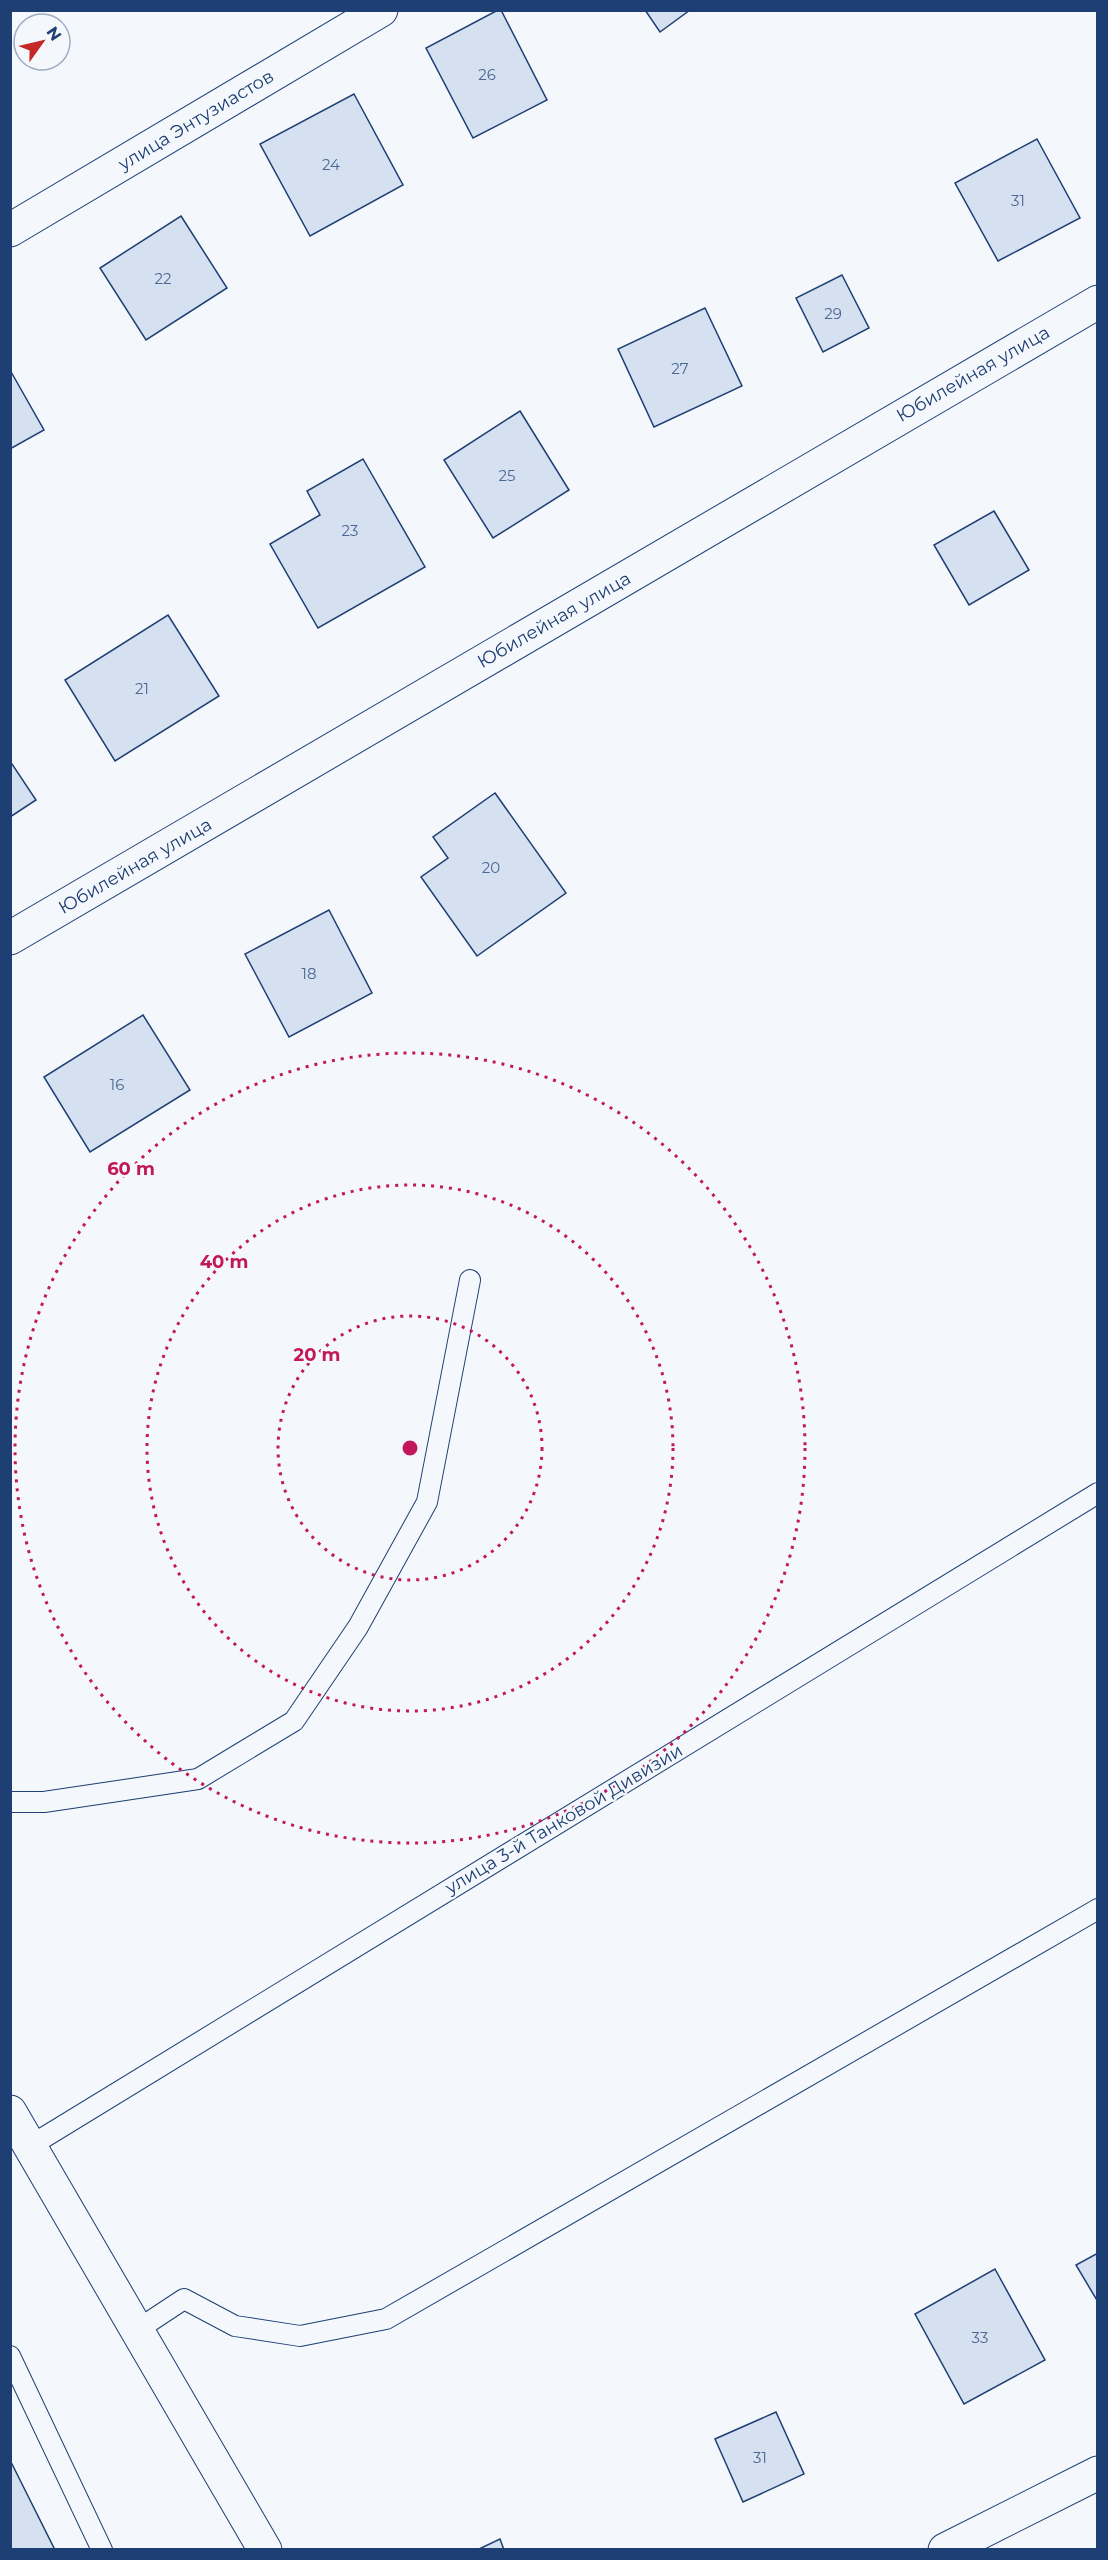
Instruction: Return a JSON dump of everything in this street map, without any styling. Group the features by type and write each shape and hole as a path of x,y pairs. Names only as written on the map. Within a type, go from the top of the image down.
{"street":[{"name":"улица Энтузиастов","path":"10,230 381,10"},
{"name":"Юбилейная улица","path":"10,938 1098,302"},
{"path":"10,2112 265,2550"},
{"path":"945,2550 1098,2474"}],"lane":[{"path":"10,1802 44,1802 198,1779 294,1721 358,1627 427,1502 470,1280"},
{"name":"улица 3-й Танковой Дивизии","path":"30,2146 1098,1493"},
{"path":"137,2330 184,2299 235,2326 300,2336 386,2319 1098,1909"},
{"path":"10,2356 102,2550"}],"building":[{"path":"501,10 547,100 473,138 426,48"},
{"path":"645,10 690,10 660,32"},
{"path":"354,94 403,185 310,236 260,144"},
{"path":"1037,139 1080,218 998,261 955,183"},
{"path":"181,216 227,288 146,340 100,268"},
{"path":"842,275 869,328 823,352 796,298"},
{"path":"705,308 742,386 654,427 618,349"},
{"path":"10,370 44,430 10,449"},
{"path":"520,411 569,490 493,538 444,460"},
{"path":"363,459 425,567 318,628 270,544 320,515 307,491"},
{"path":"994,511 1029,570 969,605 934,545"},
{"path":"168,615 219,696 115,761 65,680"},
{"path":"10,761 36,800 10,817"},
{"path":"495,793 566,893 477,956 421,877 448,858 433,837"},
{"path":"329,910 372,993 289,1037 245,954"},
{"path":"143,1015 190,1090 90,1152 44,1077"},
{"path":"1098,2253 1098,2302 1076,2265"},
{"path":"995,2269 1045,2360 964,2404 915,2314"},
{"path":"776,2412 804,2474 743,2502 715,2439"},
{"path":"10,2460 55,2550 10,2550"},
{"path":"500,2539 504,2550 477,2550"}]}
